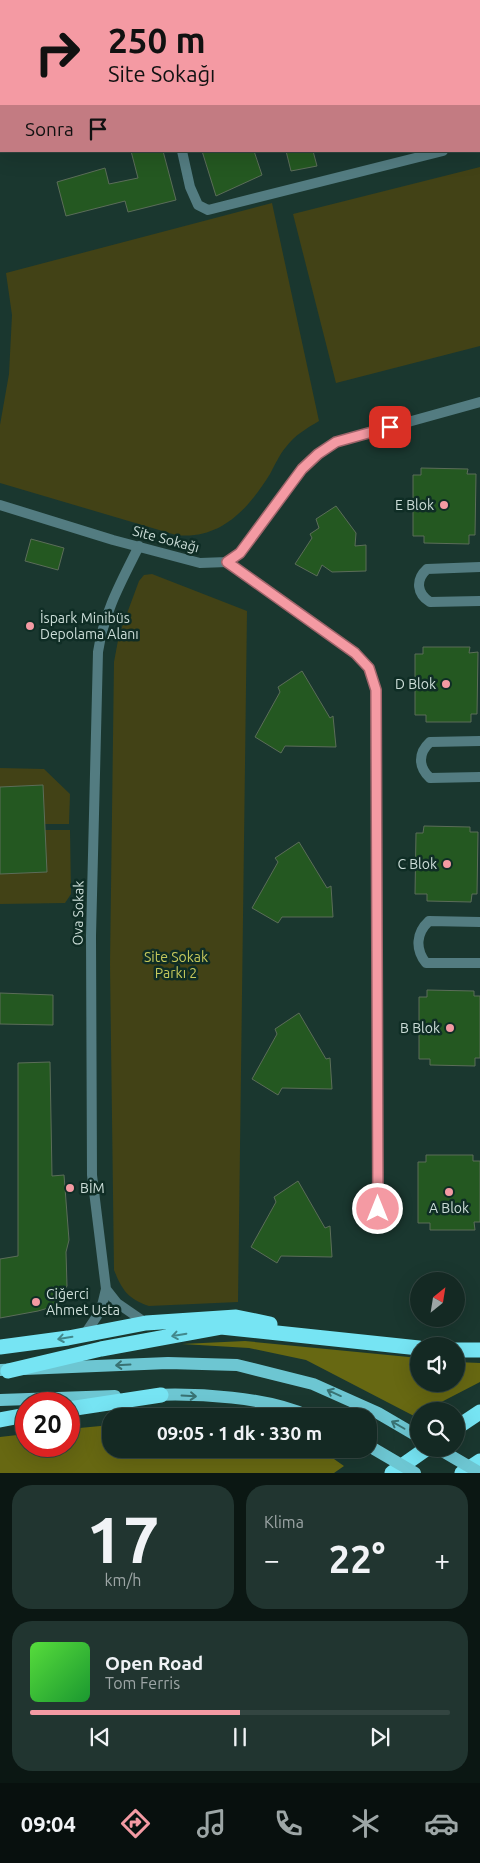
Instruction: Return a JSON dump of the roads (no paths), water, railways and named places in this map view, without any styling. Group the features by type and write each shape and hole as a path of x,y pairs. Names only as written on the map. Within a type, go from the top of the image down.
{"highway":[{"path":"0,1347 146,1323 236,1317 372,1343"},
{"path":"4,1371 101,1349 221,1327 410,1347"},
{"path":"465,1350 480,1350"},
{"path":"80,1407 161,1395"},
{"path":"465,1422 480,1412"},
{"path":"0,1420 15,1418"},
{"path":"392,1473 415,1457"},
{"path":"462,1473 480,1461"}],"main road":[{"path":"4,1371 168,1363 237,1366 312,1384 378,1413 410,1432"},
{"path":"0,1400 161,1395 244,1399 282,1408"},
{"path":"377,1451 415,1473"},
{"path":"453,1457 480,1473"}],"street":[{"path":"182,152 190,187 198,204 208,210 438,152"},
{"path":"378,1209 376,690 369,668 355,653 227,562 240,553 302,469 318,454 336,442 480,402"},
{"name":"Site Sokağı","path":"0,505 200,563 227,562"},
{"name":"Ova Sokak","path":"85,1334 101,1310 106,1289 92,1175 91,936 98,652 101,631 109,606 139,546"},
{"path":"480,567 427,569 418,584 422,595 430,602 480,601"},
{"path":"480,741 430,742 422,751 420,757 422,769 430,778 480,777"},
{"path":"480,922 429,921 420,931 418,943 419,951 426,963 480,963"},
{"path":"106,1289 117,1303 146,1323"}],"place":[{"name":"E Blok","path":"444,505"},
{"name":"İspark Minibüs Depolama Alanı","path":"30,626"},
{"name":"D Blok","path":"446,684"},
{"name":"C Blok","path":"447,864"},
{"name":"B Blok","path":"450,1028"},
{"name":"BİM","path":"70,1188"},
{"name":"A Blok","path":"449,1192"},
{"name":"Ciğerci Ahmet Usta","path":"36,1302"}],"park label":[{"name":"Site Sokak Parkı 2","path":"176,966"}]}
